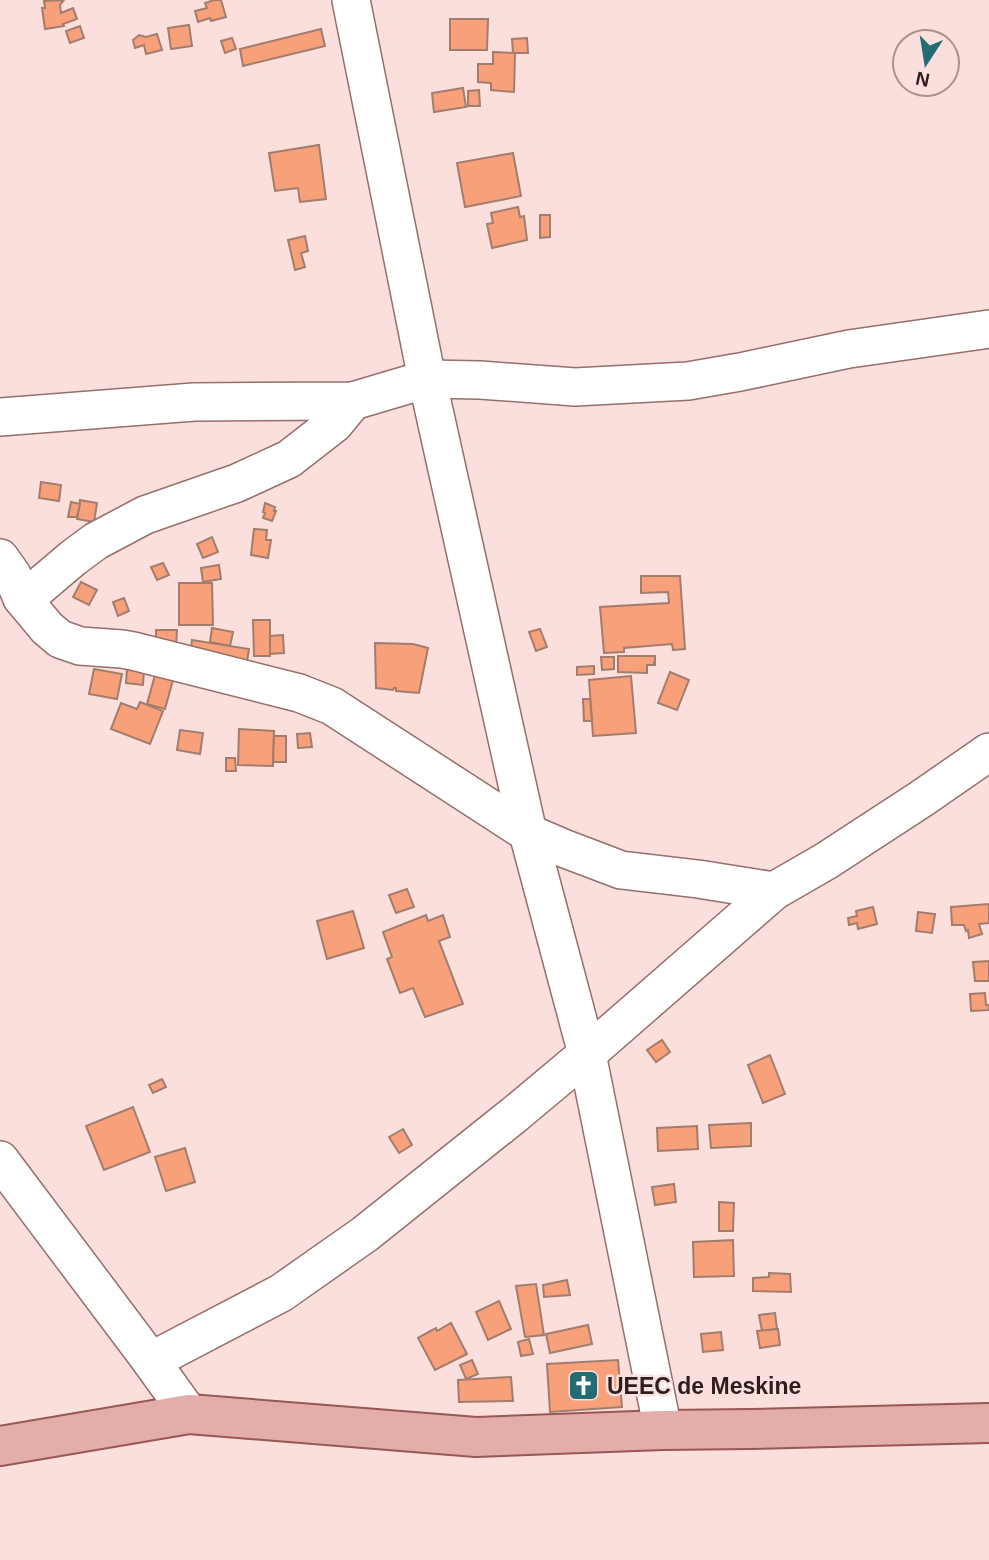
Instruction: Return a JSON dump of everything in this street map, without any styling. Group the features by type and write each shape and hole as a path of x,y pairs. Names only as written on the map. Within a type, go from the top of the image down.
{"main road":[{"path":"0,1446 189,1414 475,1437 989,1423"}],"street":[{"path":"351,0 427,379 528,833 587,1054 663,1430"},
{"path":"0,417 194,402 353,401 427,379 575,387 688,381 849,349 989,329"},
{"path":"22,598 96,541 145,515 237,483 289,459 334,424 353,401"},
{"path":"0,558 12,575 22,598 60,639 80,646 132,651 299,693 332,706 528,833 621,870 774,891"},
{"path":"151,1361 281,1293 365,1234 587,1054 774,891 827,861 989,752"},
{"path":"0,1160 189,1414"}],"building":[{"path":"64,0 60,5 61,13 73,8 77,19 63,24 64,26 45,29 42,8 45,8 44,1"},
{"path":"221,0 226,17 198,22 195,11 207,8 205,3"},
{"path":"450,19 488,19 487,50 450,50"},
{"path":"189,25 192,46 171,49 168,28"},
{"path":"80,26 84,38 70,43 66,31"},
{"path":"321,29 325,46 243,66 240,49"},
{"path":"157,34 162,50 146,54 144,45 135,48 133,40 139,35 146,37"},
{"path":"232,38 236,49 225,53 221,41"},
{"path":"527,38 528,53 513,53 512,39"},
{"path":"493,52 515,53 514,92 491,90 491,83 478,82 478,64 493,64"},
{"path":"463,88 466,107 434,112 432,93"},
{"path":"479,90 480,106 468,106 468,91"},
{"path":"319,145 326,199 300,202 298,188 275,191 269,153"},
{"path":"513,153 521,196 465,207 457,163"},
{"path":"518,207 520,217 524,216 527,240 492,248 487,224 493,223 491,213"},
{"path":"540,215 550,215 550,237 540,238"},
{"path":"305,236 308,251 301,253 305,267 295,270 288,240"},
{"path":"41,482 61,485 59,501 39,498"},
{"path":"80,500 97,503 94,522 77,519"},
{"path":"71,502 80,504 77,517 68,517"},
{"path":"265,503 275,507 272,521 263,518"},
{"path":"254,529 267,530 266,540 271,540 268,558 251,555"},
{"path":"212,537 218,552 203,558 197,544"},
{"path":"163,563 169,575 157,580 151,567"},
{"path":"219,565 221,579 203,582 201,568"},
{"path":"641,576 680,576 685,649 673,650 672,644 624,648 624,652 604,653 600,607 669,603 668,592 641,593"},
{"path":"81,582 97,590 89,605 73,597"},
{"path":"179,583 212,583 213,625 179,625"},
{"path":"124,598 129,611 118,616 113,602"},
{"path":"253,620 270,620 270,656 254,656"},
{"path":"212,628 233,632 230,646 210,642"},
{"path":"540,629 547,647 536,651 529,632"},
{"path":"156,630 177,630 176,647 156,646"},
{"path":"283,635 284,653 270,654 270,636"},
{"path":"192,640 249,649 246,668 190,658"},
{"path":"375,643 413,644 428,648 419,693 396,691 396,688 376,688"},
{"path":"618,656 655,656 655,664 647,665 647,673 618,672"},
{"path":"601,657 614,657 614,669 602,670"},
{"path":"594,666 594,674 577,675 577,667"},
{"path":"127,668 144,670 143,685 126,683"},
{"path":"94,669 122,674 117,699 89,694"},
{"path":"670,672 689,680 677,710 658,703"},
{"path":"155,675 173,680 165,709 147,704"},
{"path":"631,676 636,733 593,736 589,680"},
{"path":"583,699 590,699 592,721 584,721"},
{"path":"140,702 163,711 150,744 111,729 121,703 137,709"},
{"path":"239,729 274,731 273,766 238,765"},
{"path":"180,730 203,733 200,754 177,750"},
{"path":"310,733 312,747 298,748 297,734"},
{"path":"274,736 286,736 286,762 273,762"},
{"path":"226,758 235,758 236,771 226,771"},
{"path":"407,889 414,907 396,913 389,895"},
{"path":"989,904 989,923 979,924 982,934 969,938 964,925 952,925 951,907"},
{"path":"873,907 877,924 858,929 857,923 849,925 848,918 857,916 856,911"},
{"path":"353,911 364,948 327,959 317,921"},
{"path":"918,912 935,914 932,933 916,931"},
{"path":"426,915 428,921 443,915 450,937 439,941 463,1004 425,1017 413,988 400,993 387,959 392,957 383,932"},
{"path":"989,961 989,981 975,981 973,962"},
{"path":"985,993 989,1010 971,1011 970,994"},
{"path":"662,1040 670,1052 656,1062 647,1050"},
{"path":"770,1055 785,1094 763,1103 748,1065"},
{"path":"162,1079 166,1087 153,1093 149,1085"},
{"path":"133,1107 150,1152 104,1170 86,1126"},
{"path":"751,1123 751,1146 711,1148 709,1125"},
{"path":"697,1126 698,1149 658,1151 657,1128"},
{"path":"403,1129 412,1145 399,1153 389,1137"},
{"path":"185,1148 195,1182 166,1191 155,1157"},
{"path":"674,1184 676,1202 655,1205 652,1187"},
{"path":"719,1202 734,1203 733,1231 719,1231"},
{"path":"733,1240 734,1276 694,1277 693,1242"},
{"path":"769,1273 790,1274 791,1292 753,1291 753,1278 769,1277"},
{"path":"567,1280 570,1295 544,1297 543,1285"},
{"path":"536,1284 544,1335 525,1337 516,1286"},
{"path":"499,1301 511,1329 488,1340 476,1312"},
{"path":"775,1313 777,1329 762,1331 759,1315"},
{"path":"451,1323 467,1354 435,1370 418,1338"},
{"path":"588,1325 592,1344 550,1353 546,1334"},
{"path":"778,1329 780,1345 760,1348 757,1331"},
{"path":"721,1332 723,1350 703,1352 701,1334"},
{"path":"529,1339 533,1354 521,1356 518,1342"},
{"path":"472,1360 478,1374 466,1379 460,1365"},
{"name":"UEEC de Meskine","path":"618,1360 622,1407 550,1412 547,1364"},
{"path":"511,1377 513,1401 459,1402 458,1380"}],"place":[{"name":"UEEC de Meskine","path":"584,1386"}]}
